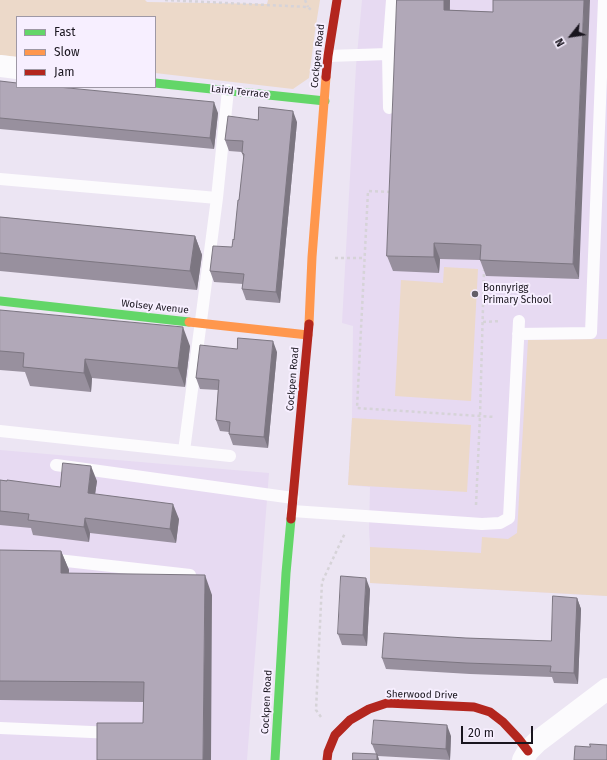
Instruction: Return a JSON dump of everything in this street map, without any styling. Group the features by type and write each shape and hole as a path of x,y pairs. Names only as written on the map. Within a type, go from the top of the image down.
{"main road":[{"name":"Cockpen Road","path":"275,760 286,573 308,335 312,257 328,56 337,0"},
{"name":"Laird Terrace","path":"156,82 325,101"},
{"name":"Wolsey Avenue","path":"0,301 308,335"},
{"name":"Sherwood Drive","path":"327,760 328,752 335,735 350,720 369,709 387,703 474,707 490,712 503,722 518,738 525,756"}],"street":[{"path":"0,66 16,68"},
{"path":"525,756 537,742 607,689"}],"lane":[{"path":"388,108 388,54 392,0"},
{"path":"518,334 590,333 604,0"},
{"path":"328,56 388,54"},
{"path":"184,451 217,198 228,90"},
{"path":"0,179 217,198"},
{"path":"292,511 475,523 500,523 509,518 519,321"},
{"path":"0,431 230,456"},
{"path":"56,465 293,498"},
{"path":"36,559 190,575"},
{"path":"0,728 127,733"}],"path":[{"path":"165,0 308,7"},
{"path":"305,0 308,7 332,29"},
{"path":"390,192 368,191 357,408 514,418"},
{"path":"312,257 364,258"},
{"path":"475,523 484,270"},
{"path":"335,735 316,710 322,582 354,515"}],"shaded area":[{"path":"0,0 145,0 147,2 267,4 268,0 320,0 309,78 293,89 156,73 156,16 16,16 16,57 0,55"},
{"name":"Bonnyrigg Primary School","path":"362,0 607,0 607,596 370,583 370,487 348,485 352,418 353,326 342,323 356,66"},
{"path":"444,267 478,269 471,401 395,396 401,280 443,283"},
{"path":"607,339 607,596 370,583 370,547 481,553 482,537 508,539 517,533 528,340"},
{"path":"352,418 471,425 467,492 348,485"},
{"path":"0,450 269,473 247,760 0,760"}],"building":[{"path":"397,0 444,0 444,10 493,12 493,0 584,0 573,264 480,260 481,245 434,243 434,257 387,256"},
{"path":"0,81 16,83 16,88 68,88 214,102 210,138 0,118"},
{"path":"259,107 293,111 276,292 242,289 244,274 210,271 213,246 232,247 239,200 244,154 242,153 243,141 225,140 228,116 258,120"},
{"path":"0,217 195,236 190,271 0,253"},
{"path":"0,310 183,327 178,368 85,359 84,373 23,367 24,353 0,351"},
{"path":"238,338 273,341 264,437 229,434 230,422 216,420 219,380 196,378 200,345 237,349"},
{"path":"63,463 91,466 88,493 173,504 170,529 85,518 84,527 28,520 29,514 0,511 0,480 60,487"},
{"path":"0,550 61,551 61,573 205,575 203,760 97,760 97,723 143,723 144,682 0,681"},
{"path":"341,576 366,578 363,635 338,634"},
{"path":"553,596 577,598 574,673 550,672 551,666 382,658 384,633 551,641"},
{"path":"374,720 447,725 446,749 372,744"},
{"path":"590,744 607,745 607,760 574,760 575,746 590,747"},
{"path":"353,753 377,754 377,760 353,760"}],"traffic: fast":[{"path":"156,83 325,101"},
{"path":"0,301 189,322"},
{"path":"275,760 286,573 291,519"}],"traffic: slow":[{"path":"309,324 312,257 326,77"},
{"path":"189,322 308,335"}],"traffic: jam":[{"path":"326,77 337,0"},
{"path":"291,519 309,324"},
{"path":"327,760 328,752 335,735 350,720 369,709 387,703 474,707 490,712 503,722 528,751"}],"place":[{"name":"Bonnyrigg Primary School","path":"475,294"}]}
